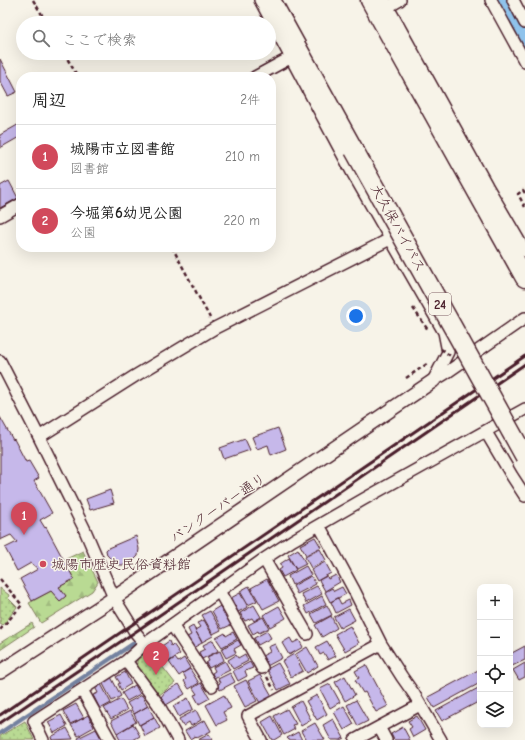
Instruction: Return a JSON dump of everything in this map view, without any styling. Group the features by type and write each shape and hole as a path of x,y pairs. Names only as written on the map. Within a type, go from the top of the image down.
{"highway":[{"name":"大久保バイパス","path":"271,0 525,457"},
{"path":"370,0 525,278"}],"street":[{"path":"260,0 268,16"},
{"path":"400,0 386,4 487,186 525,251"},
{"path":"490,0 525,62"},
{"path":"513,0 525,22"},
{"path":"276,31 352,172 444,332 448,352 433,381"},
{"path":"264,72 290,58"},
{"path":"0,216 16,207"},
{"path":"39,436 215,328 390,239"},
{"path":"433,381 525,318"},
{"path":"0,361 84,528 114,598 135,632 145,644"},
{"name":"バンクーバー通り","path":"0,672 114,598 433,381"},
{"path":"43,740 34,720 126,661 145,644 264,559 293,540 364,499 525,410"},
{"path":"486,432 525,496"},
{"path":"320,525 381,644 414,694 441,740"},
{"path":"264,559 307,634"},
{"path":"220,591 262,668"},
{"path":"172,625 212,686"},
{"path":"261,740 248,716 381,644"},
{"path":"126,661 158,704 178,740"},
{"path":"82,690 110,740"},
{"path":"355,740 420,705"},
{"path":"379,727 386,740"}],"path":[{"path":"33,0 43,16"},
{"path":"68,60 75,72"},
{"path":"525,193 523,190 518,194 525,207"},
{"path":"175,252 215,328"},
{"path":"413,308 429,331"},
{"path":"437,343 441,349"},
{"path":"406,378 426,366 431,360"},
{"path":"0,579 22,605 0,630"},
{"path":"262,668 279,699"}],"green space":[{"path":"83,551 98,582 92,591 41,623 29,603 51,591 60,601 66,596 59,587 74,579 64,560"},
{"path":"0,588 9,595 8,598 17,607 3,625 0,623"},
{"path":"32,623 34,627 0,650 0,643"},
{"path":"148,648 175,683 158,696 137,666 137,656"},
{"path":"25,721 34,740 0,740 0,736"}],"building":[{"path":"0,59 16,92 8,96 0,81"},
{"path":"16,126 16,139 0,148 0,135"},
{"path":"9,181 16,194 16,199 0,208 0,186"},
{"path":"0,417 26,462 29,461 39,478 34,481 52,513 40,520 45,528 46,527 74,579 59,587 66,596 60,601 51,591 32,601 20,579 38,569 31,563 17,571 5,548 17,542 11,535 0,540"},
{"path":"278,428 286,449 271,455 268,445 257,449 252,437"},
{"path":"245,439 250,450 224,459 220,448"},
{"path":"110,490 114,503 90,510 86,499"},
{"path":"136,536 139,549 138,556 127,565 120,565 107,555 106,550 108,548"},
{"path":"315,537 321,547 306,555 300,545"},
{"path":"298,549 306,564 296,569 288,555"},
{"path":"320,549 326,560 311,568 305,557"},
{"path":"289,558 296,570 283,577 279,570 282,568 280,564"},
{"path":"325,562 331,573 317,581 311,570"},
{"path":"306,566 311,575 292,585 288,576"},
{"path":"336,575 340,582 325,591 319,580 327,576 328,579"},
{"path":"311,576 316,584 297,594 293,586"},
{"path":"267,579 279,601 263,609 251,588"},
{"path":"249,586 257,601 248,605 240,591"},
{"path":"317,586 322,594 306,603 301,594"},
{"path":"342,587 346,594 330,602 325,592 332,588 334,591"},
{"path":"240,593 248,607 238,612 231,598"},
{"path":"322,596 326,604 308,614 304,606"},
{"path":"338,598 341,604 349,600 351,605 336,613 331,602"},
{"path":"254,605 261,617 254,621 252,618 245,621 240,613"},
{"path":"327,605 332,615 316,623 311,614"},
{"path":"220,606 231,625 222,629 212,611"},
{"path":"279,606 286,618 270,627 263,615"},
{"path":"349,609 355,620 340,628 334,617"},
{"path":"210,611 221,630 213,634 202,615"},
{"path":"331,616 337,628 322,637 315,625"},
{"path":"263,617 269,628 253,634 248,625"},
{"path":"204,620 213,636 202,642 195,630 200,627 197,623"},
{"path":"193,626 202,643 191,649 185,638 191,635 188,629"},
{"path":"350,626 359,643 345,651 335,634"},
{"path":"267,631 271,638 258,645 254,638"},
{"path":"233,632 237,639 222,647 216,638 225,633 226,636"},
{"path":"290,638 293,643 299,640 303,647 289,655 282,643"},
{"path":"213,640 218,651 202,659 199,652 205,649 203,645"},
{"path":"238,640 241,645 234,649 236,653 226,658 221,649"},
{"path":"169,641 171,646 173,644 180,654 168,662 159,648"},
{"path":"327,641 336,656 328,660 324,653 320,655 316,647"},
{"path":"275,644 282,658 267,666 262,656 270,652 268,647"},
{"path":"525,646 525,660 513,666 513,652"},
{"path":"307,647 318,666 307,673 296,654"},
{"path":"220,651 224,660 209,668 206,663 209,661 207,657"},
{"path":"245,654 248,661 233,669 228,660 236,655 238,658"},
{"path":"294,654 303,671 291,677 282,661"},
{"path":"175,658 178,662 184,658 190,668 179,676 169,662"},
{"path":"225,661 230,670 214,678 212,673 215,671 213,667"},
{"path":"250,662 253,668 245,671 247,676 238,681 233,671"},
{"path":"278,663 290,684 278,690 267,669"},
{"path":"525,663 525,677 519,680 513,670"},
{"path":"366,665 388,706 376,712 365,692 363,693 355,680 359,678 355,671"},
{"path":"190,669 199,683 189,689 184,681 186,679 183,673"},
{"path":"477,671 477,685 434,708 428,697"},
{"path":"125,672 131,684 121,690 118,684 120,683 116,677"},
{"path":"230,673 235,682 220,690 217,685 220,683 218,679"},
{"path":"260,675 272,696 260,703 248,681"},
{"path":"345,676 355,695 345,701 335,682"},
{"path":"111,677 121,696 112,701 102,682"},
{"path":"246,680 257,701 245,707 234,686"},
{"path":"201,683 210,698 199,704 194,695 197,694 193,688"},
{"path":"101,684 111,703 100,709 93,695 98,693 95,687"},
{"path":"179,684 185,694 166,705 161,697 165,692"},
{"path":"330,684 340,702 330,708 320,689"},
{"path":"135,685 140,694 127,701 122,693"},
{"path":"477,689 477,703 442,721 436,711"},
{"path":"142,695 148,706 134,714 127,703"},
{"path":"224,695 231,708 223,712 227,720 217,725 206,705"},
{"path":"317,695 327,714 317,720 306,701"},
{"path":"188,698 193,709 179,717 173,706"},
{"path":"121,699 127,710 111,719 104,708"},
{"path":"356,700 368,721 358,726 347,705"},
{"path":"301,701 311,720 301,726 291,707"},
{"path":"76,704 84,718 70,724 63,711"},
{"path":"148,706 154,717 139,725 134,714"},
{"path":"344,706 354,724 344,730 334,712"},
{"path":"287,709 296,724 292,725 295,729 284,735 274,716"},
{"path":"196,710 201,720 191,726 189,722 183,726 179,719"},
{"path":"130,711 136,722 117,733 111,721"},
{"path":"61,715 67,726 54,733 48,722"},
{"path":"88,715 94,727 78,736 71,725"},
{"path":"272,716 282,735 274,740 272,740 262,722"},
{"path":"417,716 425,730 413,737 409,729 412,727 408,721"},
{"path":"154,717 160,728 145,736 140,725"},
{"path":"333,719 344,738 340,740 331,740 323,725"},
{"path":"205,720 211,731 197,738 195,736 190,739 185,731"},
{"path":"315,723 325,740 306,740 301,731"},
{"path":"133,724 140,736 133,740 120,740 117,734"},
{"path":"403,727 410,740 394,740 391,734"},
{"path":"67,728 73,739 52,740 51,737"},
{"path":"96,729 102,740 79,740 78,738"},
{"path":"298,732 302,740 289,740 287,738"},
{"path":"209,734 213,740 198,740"}],"waterway":[{"path":"503,0 525,39"},
{"path":"0,733 134,643"}],"railway":[{"path":"0,715 525,356"},
{"path":"0,723 525,364"}],"place":[{"name":"城陽市立図書館","path":"24,535"},
{"name":"城陽市歴史民俗資料館","path":"43,564"},
{"name":"今堀第6幼児公園","path":"156,675"}]}
